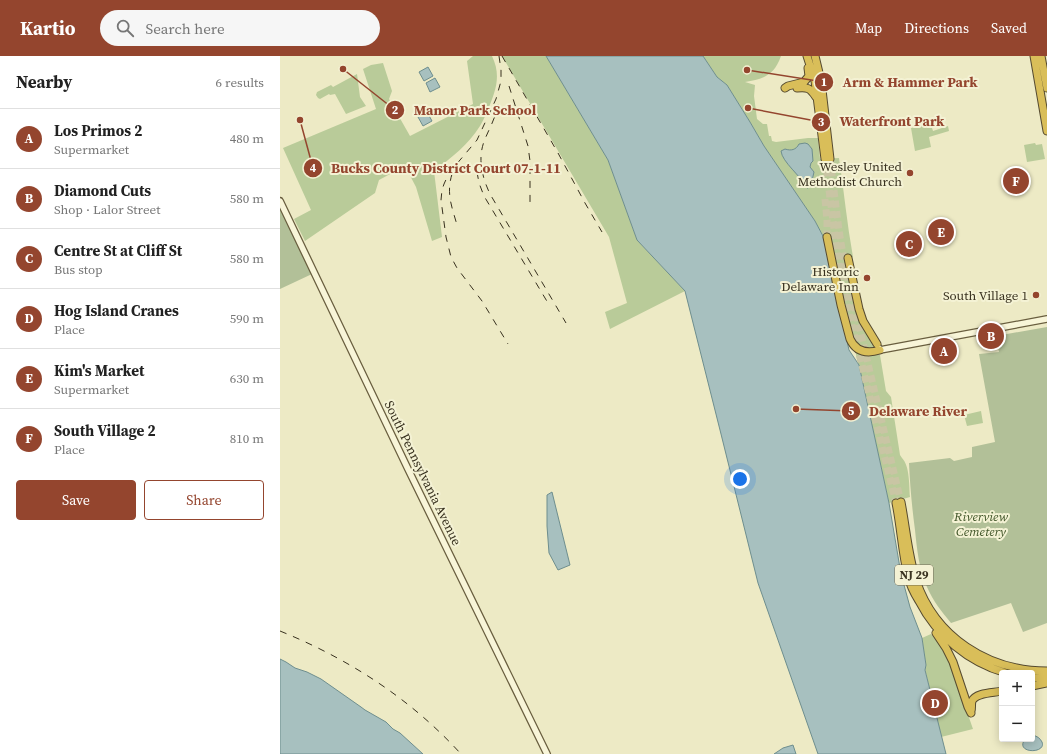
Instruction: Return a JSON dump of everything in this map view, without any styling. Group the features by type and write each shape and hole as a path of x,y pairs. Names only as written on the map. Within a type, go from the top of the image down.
{"highway":[{"path":"805,56 815,81 816,97 828,159 821,81 815,56"},
{"path":"805,56 809,76 804,82 785,88 807,87 816,97"},
{"path":"1034,56 1047,131"},
{"path":"1041,56 1047,88"},
{"path":"827,237 839,298 851,342 859,350 867,352 879,347 859,309 848,258"},
{"name":"NJ 29","path":"999,671 978,662 957,648 939,631 923,610 913,591 908,576 899,503 914,575 920,591 935,617 954,637 978,655 1015,668 1047,671"},
{"path":"923,610 928,623 950,654 971,713 972,702 975,697 999,692"},
{"path":"1035,678 1047,677"},
{"path":"1035,685 1047,683"}],"main road":[{"name":"South Pennsylvania Avenue","path":"280,201 547,754"},
{"path":"879,347 1047,319"}],"green space":[{"path":"473,56 492,56 497,71 495,91 487,112 476,133 447,161 434,171 442,237 432,241 416,187 405,166 379,180 375,193 305,241 294,219 311,210 283,148 376,109 363,69 371,65 383,63 392,91 389,99 410,136 473,104 467,61"},
{"path":"502,56 546,56 608,160 637,240 685,291 610,329 605,312 627,303 609,237"},
{"path":"703,56 781,56 775,68 767,75 762,78 745,82 755,85 754,96 757,119 763,124 767,124 769,136 771,136 772,141 776,142 818,138 820,159 839,158 853,257 847,258 854,295 874,344 872,350 866,350 853,343 824,238 815,221 764,146 727,85 717,77"},
{"path":"357,74 360,97 366,106 346,114 335,94 329,94 320,99 316,95 317,92 331,85 333,87"},
{"path":"929,125 933,131 948,126 949,131 929,137 931,147 915,151 911,128"},
{"path":"1035,143 1036,145 1042,144 1045,159 1027,162 1024,145"},
{"path":"280,207 312,274 280,289"},
{"name":"Riverview Cemetery","path":"1047,327 1047,623 1023,632 1011,603 951,623 932,597 922,573 911,496 909,463 950,458 954,461 972,457 972,447 995,442 979,354 999,352 996,336"},
{"path":"855,350 880,355 886,391 891,397 900,455 905,462 908,471 910,497 889,503"},
{"path":"981,411 983,423 967,426 964,415"},
{"path":"931,634 939,644 950,663 973,729 941,737 925,669 926,665 922,638"}],"water":[{"path":"546,56 703,56 717,77 727,85 764,146 815,221 824,238 849,350 859,365 889,503 901,574 910,607 922,638 926,665 925,670 946,754 818,754 758,583 685,291 637,240 608,160"},
{"path":"428,67 433,76 424,81 419,72"},
{"path":"435,78 440,87 430,92 426,83"},
{"path":"427,112 432,121 423,126 418,117"},
{"path":"805,143 812,149 813,161 810,167 814,172 811,185 808,188 785,160 781,151 785,149 793,150 799,144"},
{"path":"552,492 570,565 558,570 549,553 547,495"},
{"path":"280,659 295,668 321,679 365,710 386,722 423,754 280,754"},
{"path":"1035,736 1042,742 1042,746 1040,749 1031,751 1027,750 1023,744 1024,742 1035,742"},
{"path":"793,745 796,754 774,754 783,748"}],"tunnel":[{"path":"825,159 839,268 896,503"},
{"path":"830,159 845,267 901,502"},
{"path":"825,199 827,237"}],"railway":[{"path":"499,56 501,81 496,99 477,140 449,173 442,190 441,200 446,237 451,257 457,268 482,301 508,344"},
{"path":"502,56 602,232"},
{"path":"509,86 528,146 530,161 530,204"},
{"path":"498,104 481,153 485,181 490,194 566,323"},
{"path":"477,172 484,196 548,303"},
{"path":"452,174 450,181 450,194 457,225"},
{"path":"280,631 330,654 378,682 400,698 442,734 461,754"}],"place":[{"name":"Manor Park School","path":"343,69"},
{"name":"Arm & Hammer Park","path":"747,70"},
{"name":"Waterfront Park","path":"748,108"},
{"name":"Bucks County District Court 07-1-11","path":"300,120"},
{"name":"Wesley United Methodist Church","path":"910,173"},
{"name":"South Village 2","path":"1016,181"},
{"name":"Kim's Market","path":"941,232"},
{"name":"Centre St at Cliff St","path":"909,244"},
{"name":"Historic Delaware Inn","path":"867,278"},
{"name":"South Village 1","path":"1036,295"},
{"name":"Diamond Cuts","path":"991,336"},
{"name":"Los Primos 2","path":"944,351"},
{"name":"Delaware River","path":"796,409"},
{"name":"Hog Island Cranes","path":"935,703"}]}
